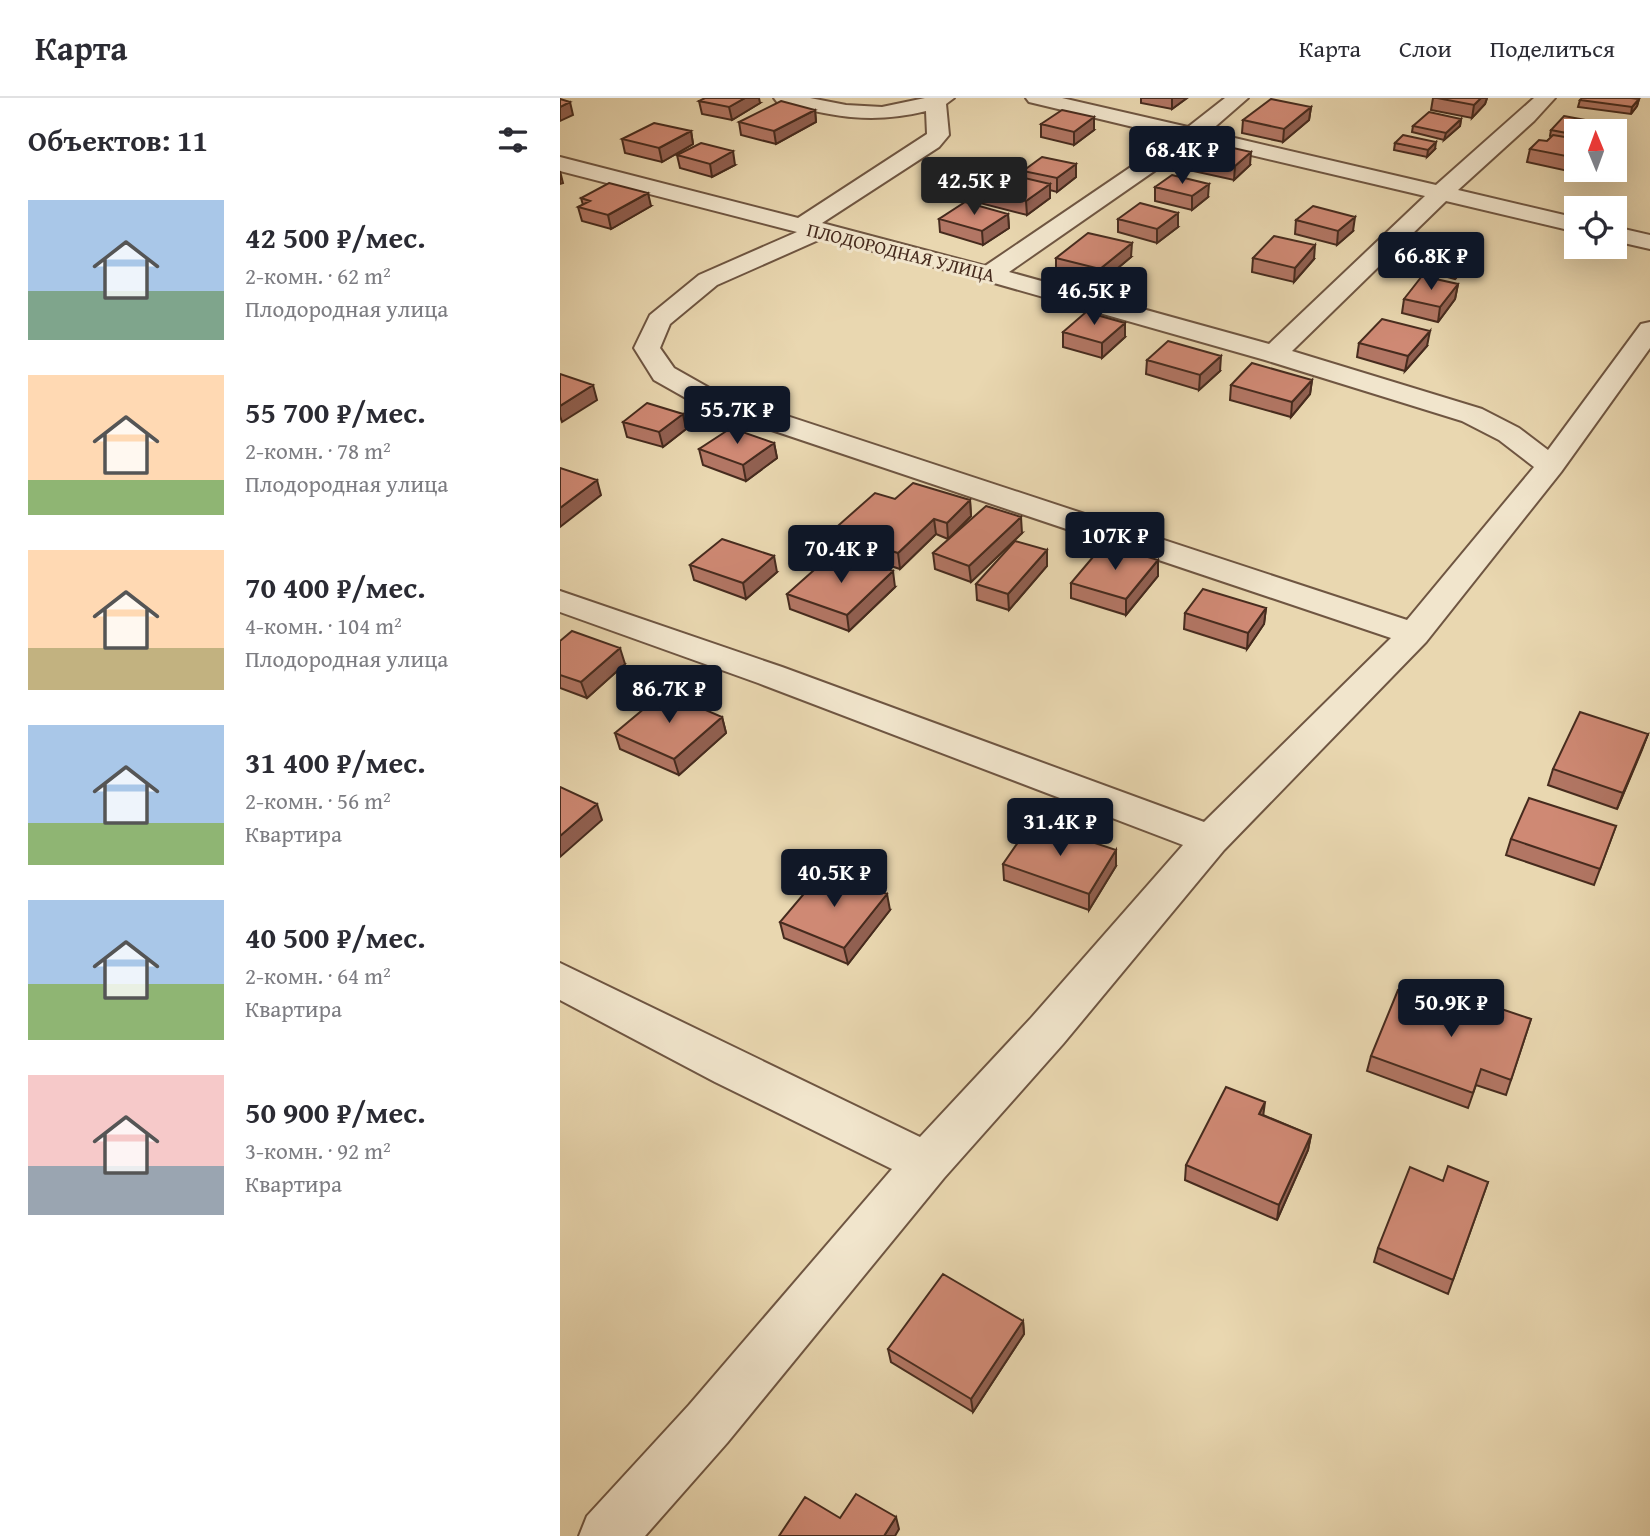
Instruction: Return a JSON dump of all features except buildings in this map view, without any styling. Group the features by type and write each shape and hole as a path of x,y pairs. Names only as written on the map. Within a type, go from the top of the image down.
{"street":[{"path":"784,98 857,115 884,115 908,111 939,100 938,135 812,228 708,280 659,320 647,348 664,374 710,400 1413,634"},
{"path":"1037,98 1564,222"},
{"path":"989,274 1192,135 1238,98"},
{"path":"1274,354 1441,193 1545,98"},
{"name":"ПЛОДОРОДНАЯ УЛИЦА","path":"560,164 989,274 1274,354 1472,415 1509,434 1551,466"},
{"path":"1627,237 1650,242"},
{"path":"607,1536 708,1424 927,1163 1047,1031 1210,840 1413,634 1551,466 1650,330"},
{"path":"560,601 770,675 1210,840"},
{"path":"560,980 731,1069 927,1163"}]}
